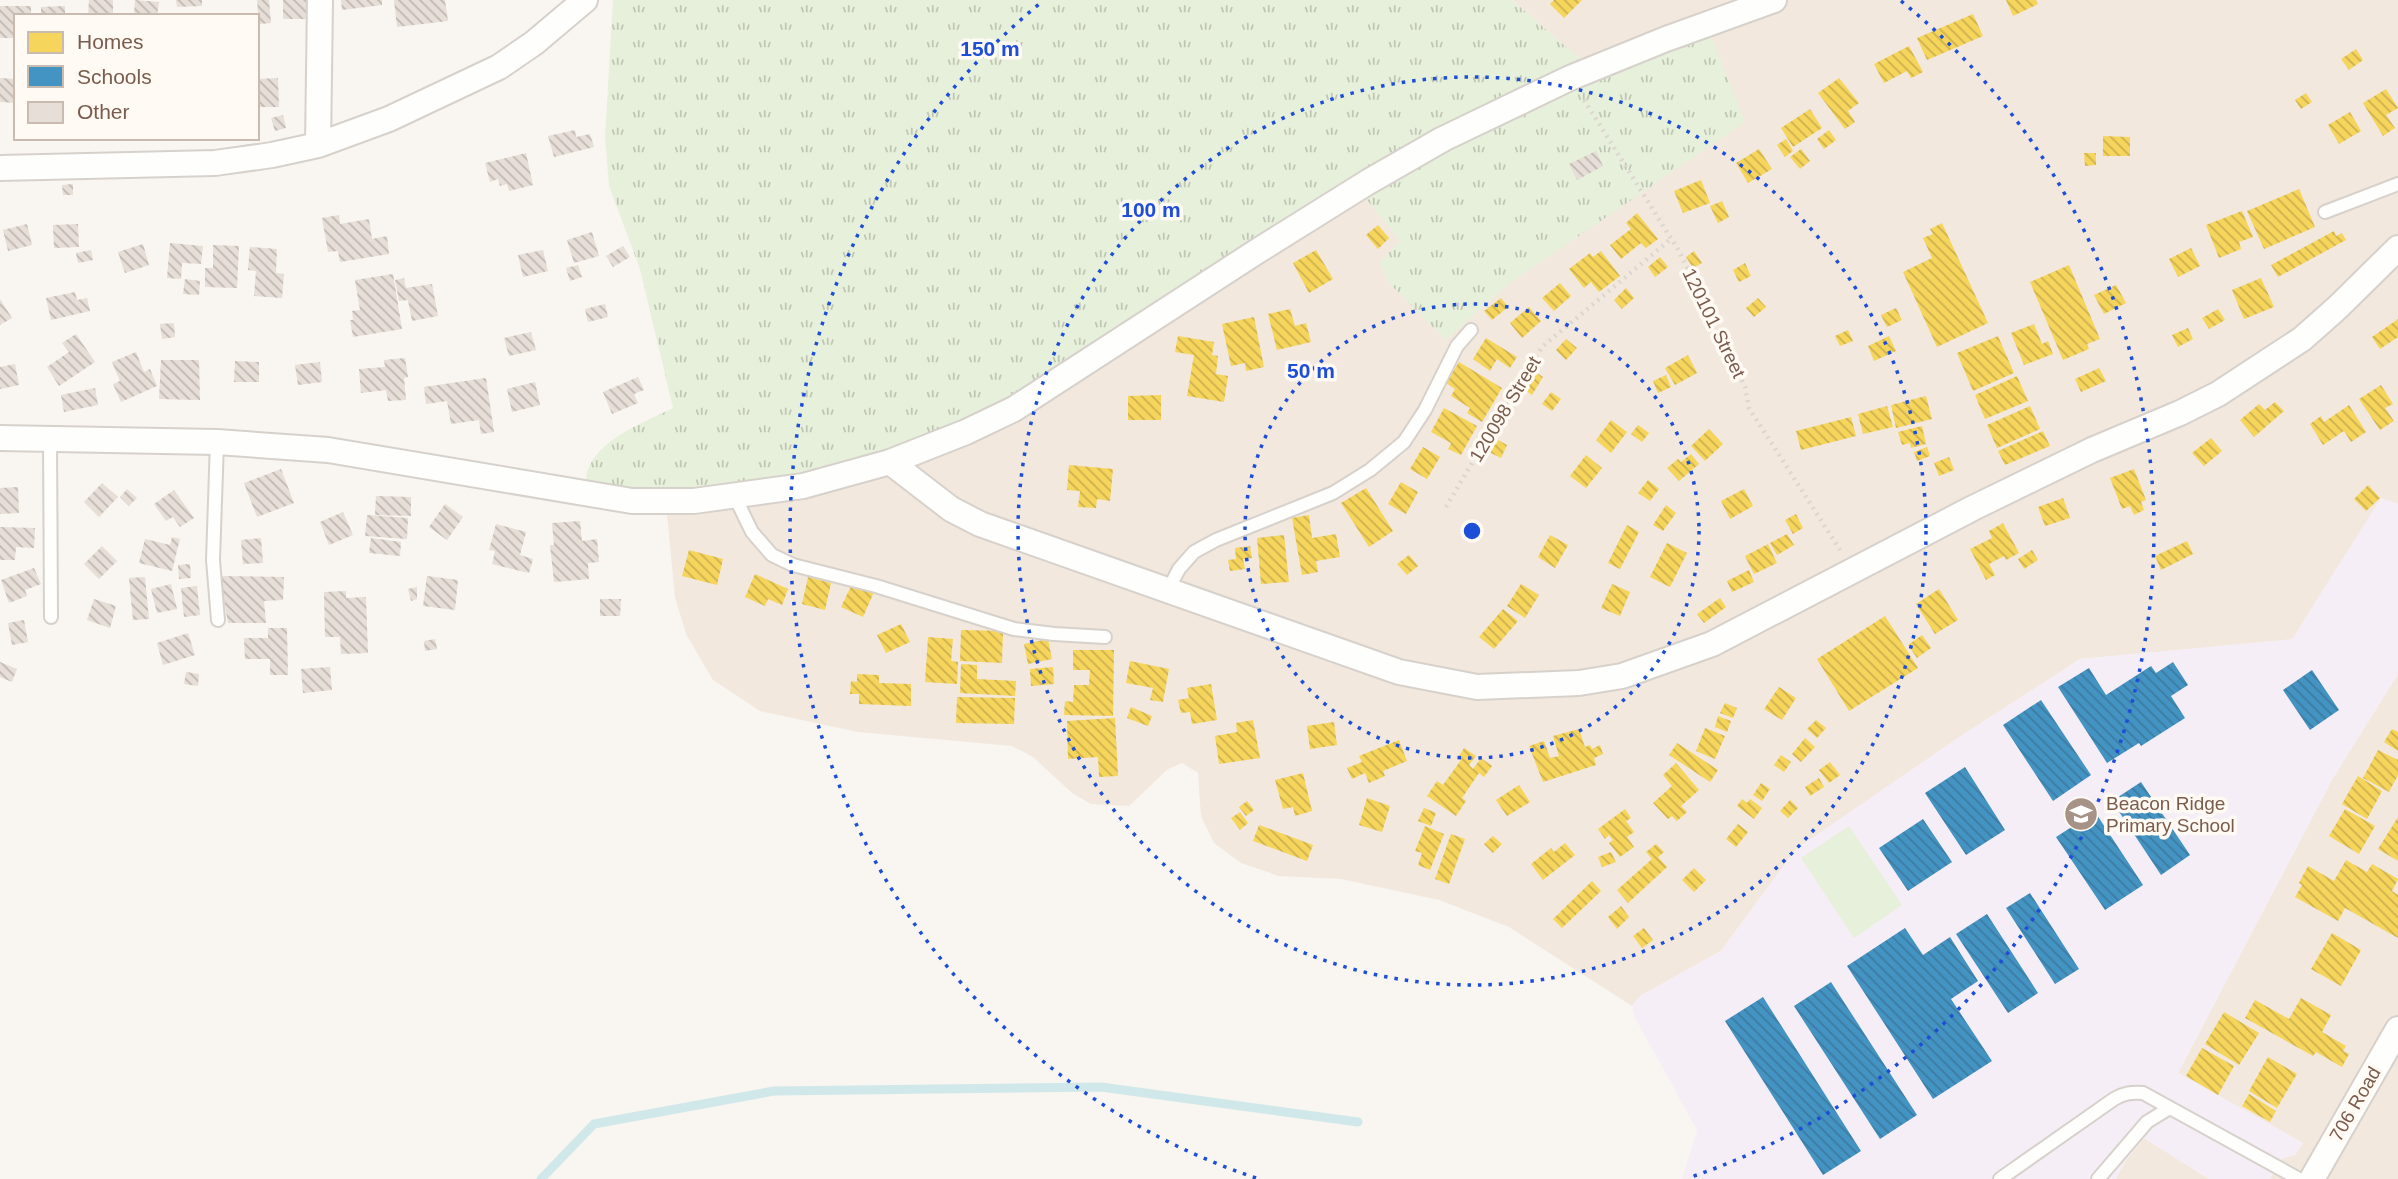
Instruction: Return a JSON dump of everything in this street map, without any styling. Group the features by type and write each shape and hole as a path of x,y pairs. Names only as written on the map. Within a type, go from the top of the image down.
{"street":[{"path":"318,145 320,0"},
{"path":"0,168 215,163 318,145 389,119 499,67 534,43 585,0"},
{"path":"0,438 217,442 328,450 632,501 694,501 803,486 890,462 967,432 1014,410 1256,252 1443,139 1570,78 1666,39 1774,0"},
{"path":"890,462 951,509 980,524 1399,672 1477,687 1579,683 1622,676 1712,644 1852,570 2092,450 2218,394 2302,338 2397,251"},
{"name":"706 Road","path":"2312,1179 2398,1029"}],"lane":[{"path":"2325,212 2398,184"},
{"path":"1167,592 1179,569 1194,552 1216,540 1333,493 1370,470 1404,442 1425,410 1457,346 1471,330"},
{"path":"50,439 51,617"},
{"path":"217,442 214,561 218,620"},
{"path":"735,497 752,532 772,555 793,565 876,586 1014,629 1105,637"},
{"path":"2000,1179 2123,1094 2143,1093 2299,1179"},
{"path":"2098,1179 2147,1122 2168,1108"}],"path":[{"name":"120101 Street","path":"1570,78 1671,239 1745,387 1749,408 1852,570"},
{"name":"120098 Street","path":"1446,507 1544,346 1671,239"}],"shaded area":[{"path":"1512,0 2398,0 2398,504 2381,499 2292,640 2080,659 1796,849 1721,951 1640,996 1632,1006 1509,927 1439,900 1341,879 1279,876 1241,863 1214,843 1201,816 1198,773 1182,763 1168,769 1129,806 1091,804 1072,793 1033,757 1012,746 858,732 760,711 713,680 686,634 675,597 666,503 1360,190 1401,242 1446,339 1506,286 1593,70"},
{"name":"Beacon Ridge Primary School","path":"2381,498 2398,504 2398,674 2333,778 2178,1073 2303,1143 2295,1155 2281,1159 2270,1179 2209,1179 2144,1138 2126,1160 2116,1179 1682,1179 1697,1130 1634,1016 1632,1006 1640,996 1721,951 1796,849 1965,733 2080,659 2292,639"},
{"path":"2398,674 2398,1179 2270,1179 2281,1159 2295,1155 2303,1143 2178,1073 2333,778"},
{"path":"2144,1138 2209,1179 2116,1179 2126,1160"}],"green space":[{"path":"613,0 1512,0 1593,70 1707,26 1745,122 1506,286 1446,340 1389,283 1379,263 1400,241 1359,190 1062,382 806,488 586,497 588,469 603,448 625,432 673,408 640,269 609,186 605,137"},
{"path":"1849,826 1902,905 1854,938 1801,858"}],"building: Homes":[{"path":"1554,0 1582,0 1564,18 1550,4"},
{"path":"2006,0 2036,0 2038,4 2013,16"},
{"path":"1973,14 1983,36 1927,60 1917,38"},
{"path":"1909,46 1923,72 1911,78 1907,71 1884,83 1874,64"},
{"path":"2356,49 2363,60 2349,70 2341,59"},
{"path":"1839,78 1859,103 1848,111 1855,122 1845,129 1818,93"},
{"path":"2386,89 2398,108 2386,115 2395,128 2383,136 2363,103"},
{"path":"2306,93 2312,102 2301,109 2295,100"},
{"path":"1810,109 1822,128 1793,147 1781,128"},
{"path":"2350,112 2361,131 2339,144 2328,125"},
{"path":"1829,130 1836,140 1824,149 1817,139"},
{"path":"2103,136 2130,137 2130,156 2103,156"},
{"path":"1786,139 1793,151 1785,157 1777,145"},
{"path":"1759,149 1772,169 1748,183 1736,163"},
{"path":"1801,149 1810,161 1800,169 1790,157"},
{"path":"2084,153 2096,153 2096,165 2085,166"},
{"path":"1701,180 1710,203 1683,213 1674,191"},
{"path":"2299,189 2315,227 2264,249 2247,211"},
{"path":"1722,201 1729,217 1718,223 1710,206"},
{"path":"2242,211 2253,237 2239,242 2241,249 2219,258 2206,225"},
{"path":"1637,213 1658,239 1646,248 1641,243 1621,259 1610,245 1631,229 1626,223"},
{"path":"1942,223 1988,323 1937,347 1903,272 1932,258 1923,238 1933,234 1930,229"},
{"path":"1378,225 1389,238 1378,249 1366,235"},
{"path":"2334,231 2336,236 2342,233 2346,240 2278,277 2271,265"},
{"path":"2191,248 2200,266 2178,277 2169,259"},
{"path":"1316,250 1333,279 1309,293 1293,263"},
{"path":"1601,251 1620,276 1599,292 1591,282 1584,288 1569,269 1590,253 1593,257"},
{"path":"1694,251 1702,263 1693,268 1686,257"},
{"path":"1660,257 1668,267 1655,277 1648,267"},
{"path":"1745,263 1751,276 1739,282 1733,270"},
{"path":"2069,265 2100,339 2087,344 2089,349 2063,360 2030,282"},
{"path":"2261,278 2274,307 2244,319 2232,290"},
{"path":"1560,283 1571,296 1554,311 1542,298"},
{"path":"2116,285 2126,303 2104,314 2094,295"},
{"path":"1626,288 1634,298 1622,309 1614,300"},
{"path":"1501,298 1508,307 1492,320 1484,311"},
{"path":"1758,298 1766,307 1754,317 1746,308"},
{"path":"1529,307 1541,321 1522,338 1510,323"},
{"path":"1896,308 1902,320 1887,327 1881,315"},
{"path":"1290,309 1295,326 1306,323 1311,342 1277,350 1268,314"},
{"path":"2218,309 2225,320 2209,329 2202,318"},
{"path":"1254,317 1264,367 1246,371 1245,363 1231,366 1222,324"},
{"path":"2398,319 2398,337 2380,349 2372,337"},
{"path":"2034,324 2042,344 2048,341 2053,354 2024,365 2011,333"},
{"path":"2188,328 2193,339 2178,347 2172,335"},
{"path":"1848,330 1853,341 1840,346 1835,336"},
{"path":"1178,336 1214,342 1212,355 1218,356 1216,374 1228,376 1224,402 1187,396 1194,355 1175,352"},
{"path":"1889,336 1896,351 1874,361 1868,346"},
{"path":"1998,336 2014,373 1973,391 1957,353"},
{"path":"1486,338 1517,357 1510,368 1497,359 1490,371 1473,359"},
{"path":"1566,339 1577,348 1566,360 1556,350"},
{"path":"1688,355 1697,373 1675,385 1665,368"},
{"path":"1459,362 1502,388 1482,422 1467,413 1470,408 1451,396 1455,389 1446,383"},
{"path":"2099,368 2106,381 2081,392 2075,379"},
{"path":"1533,370 1543,377 1532,395 1521,387"},
{"path":"1666,375 1671,387 1658,393 1653,381"},
{"path":"2017,376 2028,401 1985,419 1975,395"},
{"path":"2381,385 2393,404 2385,408 2394,421 2380,430 2359,399"},
{"path":"1551,392 1561,399 1552,411 1542,404"},
{"path":"1161,395 1161,420 1128,420 1128,396"},
{"path":"1926,396 1932,419 1896,428 1891,405"},
{"path":"2275,402 2284,411 2254,437 2240,420 2259,404 2265,410"},
{"path":"2349,405 2366,432 2351,442 2344,431 2323,445 2310,424 2321,416 2324,422"},
{"path":"1887,406 1893,427 1863,434 1858,414"},
{"path":"2030,406 2040,429 1997,448 1987,425"},
{"path":"1444,408 1477,426 1461,455 1448,449 1451,443 1431,432"},
{"path":"1851,417 1856,436 1801,450 1796,431"},
{"path":"1611,420 1627,432 1611,453 1596,440"},
{"path":"1638,425 1649,433 1642,442 1631,434"},
{"path":"1922,426 1926,444 1911,448 1910,443 1902,445 1898,432"},
{"path":"1709,429 1723,444 1705,461 1691,446"},
{"path":"2043,431 2050,446 2005,465 1998,451"},
{"path":"2211,438 2222,451 2204,466 2192,453"},
{"path":"1496,439 1507,445 1501,458 1489,452"},
{"path":"1423,447 1440,457 1427,479 1410,469"},
{"path":"1927,447 1930,456 1917,461 1914,452"},
{"path":"1691,454 1699,464 1679,481 1667,468 1678,459 1681,462"},
{"path":"1586,455 1602,468 1586,488 1570,476"},
{"path":"1949,457 1954,470 1939,476 1934,463"},
{"path":"1069,465 1113,469 1110,501 1097,499 1096,508 1078,507 1080,491 1067,490"},
{"path":"2134,469 2146,500 2141,502 2144,510 2134,515 2130,506 2122,509 2110,478"},
{"path":"1648,480 1659,489 1650,501 1638,493"},
{"path":"1401,482 1418,492 1406,514 1388,504"},
{"path":"2368,485 2380,498 2366,511 2354,499"},
{"path":"1366,488 1393,531 1369,547 1341,503"},
{"path":"1744,489 1753,506 1730,519 1721,501"},
{"path":"2063,498 2070,518 2045,526 2038,507"},
{"path":"1666,505 1676,513 1663,531 1653,525"},
{"path":"1796,514 1803,528 1793,534 1785,520"},
{"path":"1309,515 1312,538 1336,534 1340,557 1316,561 1318,572 1302,575 1292,518"},
{"path":"2003,523 2019,553 2006,560 2004,556 1989,564 1995,575 1986,580 1970,549 1992,538 1989,531"},
{"path":"1627,525 1639,532 1620,569 1608,563"},
{"path":"1787,534 1794,545 1777,555 1770,543"},
{"path":"1284,535 1289,582 1261,584 1257,538"},
{"path":"1550,535 1568,545 1555,568 1538,557"},
{"path":"2187,541 2193,554 2161,570 2155,556"},
{"path":"1667,543 1687,553 1670,587 1650,577"},
{"path":"1768,544 1777,563 1754,574 1745,556"},
{"path":"1250,546 1252,558 1243,559 1245,569 1230,571 1228,560 1236,559 1235,548"},
{"path":"689,550 723,559 717,585 682,576"},
{"path":"2032,550 2038,560 2024,569 2018,559"},
{"path":"1409,555 1418,566 1407,575 1397,564"},
{"path":"1749,570 1754,582 1732,592 1727,581"},
{"path":"755,574 788,589 782,605 768,599 765,606 745,597"},
{"path":"808,577 831,583 825,610 802,604"},
{"path":"853,582 874,592 863,617 841,607"},
{"path":"1521,584 1539,595 1525,618 1507,606"},
{"path":"1612,584 1630,592 1620,616 1601,608"},
{"path":"1939,589 1958,620 1935,634 1916,604"},
{"path":"1720,598 1726,607 1704,623 1697,614"},
{"path":"1503,609 1518,621 1494,649 1479,637"},
{"path":"1885,616 1918,668 1849,711 1817,659"},
{"path":"901,624 910,642 886,653 877,635"},
{"path":"961,630 1003,631 1002,663 960,661"},
{"path":"1922,635 1931,648 1917,658 1908,645"},
{"path":"928,637 953,639 951,661 958,662 957,684 925,682"},
{"path":"1048,639 1052,659 1028,664 1024,644"},
{"path":"1073,650 1114,650 1113,716 1064,715 1065,701 1073,702 1074,685 1089,685 1090,670 1073,670"},
{"path":"1130,661 1169,669 1163,702 1150,700 1153,688 1126,683"},
{"path":"961,664 977,665 977,679 1016,681 1015,696 960,693"},
{"path":"1053,667 1054,684 1031,686 1030,669"},
{"path":"857,674 879,675 879,683 911,684 911,706 859,704 859,694 850,694 851,681 857,682"},
{"path":"1211,684 1217,720 1192,724 1190,712 1181,713 1178,700 1189,698 1187,688"},
{"path":"1779,687 1796,698 1782,720 1764,709"},
{"path":"957,697 1015,698 1014,724 956,723"},
{"path":"1725,703 1737,708 1733,718 1720,713"},
{"path":"1131,707 1152,716 1148,726 1127,718"},
{"path":"1718,716 1731,721 1727,732 1715,727"},
{"path":"1115,718 1118,776 1099,777 1098,757 1068,759 1067,721"},
{"path":"1253,720 1260,758 1219,764 1215,736 1237,732 1236,723"},
{"path":"1816,720 1826,728 1817,738 1807,729"},
{"path":"1334,722 1337,745 1310,749 1307,726"},
{"path":"1705,728 1725,736 1715,759 1696,751"},
{"path":"1579,729 1585,747 1590,745 1592,749 1600,745 1603,754 1594,758 1596,765 1543,782 1529,746 1544,741 1550,758 1559,756 1553,736"},
{"path":"2392,729 2398,732 2398,751 2384,742"},
{"path":"1805,738 1815,747 1801,762 1792,754"},
{"path":"1399,740 1407,761 1383,771 1385,776 1369,783 1365,773 1352,779 1347,768 1362,762 1359,756"},
{"path":"1677,743 1718,770 1710,782 1669,755"},
{"path":"1464,748 1476,756 1469,765 1473,769 1481,758 1492,766 1484,777 1479,773 1462,798 1466,801 1456,816 1427,796 1437,781 1443,785 1461,760 1458,758"},
{"path":"2378,750 2398,760 2398,775 2389,792 2363,778"},
{"path":"1781,755 1791,762 1784,772 1774,765"},
{"path":"1830,762 1840,775 1829,783 1819,770"},
{"path":"1676,763 1699,790 1681,806 1687,812 1677,821 1672,816 1668,819 1653,803 1672,786 1663,775"},
{"path":"1303,773 1312,811 1295,816 1293,807 1283,809 1275,780"},
{"path":"2358,776 2382,791 2367,819 2342,804"},
{"path":"1819,778 1824,787 1810,796 1805,787"},
{"path":"1761,783 1770,789 1762,801 1753,795"},
{"path":"1519,785 1530,802 1507,816 1496,800"},
{"path":"1367,798 1390,806 1382,832 1359,825"},
{"path":"1742,799 1747,803 1750,799 1762,808 1754,819 1737,806"},
{"path":"1790,800 1798,808 1788,818 1780,811"},
{"path":"1247,801 1254,810 1246,816 1239,807"},
{"path":"1424,808 1436,813 1431,826 1418,821"},
{"path":"1625,809 1631,818 1626,821 1634,832 1627,837 1634,847 1620,857 1609,843 1613,840 1609,835 1605,839 1598,829"},
{"path":"2345,809 2375,826 2359,854 2329,836"},
{"path":"1240,812 1248,823 1240,830 1231,818"},
{"path":"2398,817 2398,861 2378,849"},
{"path":"1738,824 1748,832 1736,847 1726,839"},
{"path":"1259,825 1313,845 1307,861 1253,841"},
{"path":"1425,826 1444,834 1430,870 1418,865 1422,853 1415,851"},
{"path":"1451,834 1465,839 1449,884 1435,879"},
{"path":"1493,836 1502,844 1493,853 1484,844"},
{"path":"1565,843 1575,855 1543,880 1531,864 1551,848 1554,852"},
{"path":"1656,844 1664,852 1658,857 1667,867 1628,903 1617,890 1652,859 1646,852"},
{"path":"1611,852 1616,862 1602,867 1598,857"},
{"path":"2346,860 2367,872 2372,864 2398,879 2392,891 2398,895 2398,938 2345,908 2338,921 2295,897 2308,866 2334,881"},
{"path":"1694,868 1706,880 1694,892 1682,880"},
{"path":"1592,881 1601,891 1562,928 1553,919"},
{"path":"1621,906 1629,917 1617,929 1608,917"},
{"path":"1644,928 1653,940 1642,948 1633,936"},
{"path":"2332,933 2361,950 2341,986 2311,969"},
{"path":"2301,998 2331,1015 2322,1032 2346,1046 2343,1051 2349,1054 2342,1067 2316,1052 2313,1056 2245,1018 2255,1000 2289,1019"},
{"path":"2224,1012 2259,1033 2239,1065 2205,1044"},
{"path":"2202,1048 2234,1066 2218,1095 2186,1076"},
{"path":"2268,1057 2297,1074 2277,1108 2249,1091"},
{"path":"2249,1094 2276,1111 2270,1122 2242,1106"}],"building: Schools":[{"path":"2173,662 2188,685 2171,696 2185,718 2141,746 2139,743 2107,763 2058,687 2089,668 2106,695 2151,666 2156,673"},
{"path":"2312,670 2339,710 2310,730 2283,690"},
{"path":"2041,700 2091,775 2053,801 2003,725"},
{"path":"1965,767 2005,830 1966,855 1925,793"},
{"path":"2141,782 2190,855 2161,875 2112,801"},
{"path":"2095,812 2143,885 2105,910 2056,837"},
{"path":"1923,819 1952,862 1908,891 1879,848"},
{"path":"2030,893 2079,969 2055,984 2006,908"},
{"path":"1987,914 2038,993 2008,1013 1956,934"},
{"path":"1905,928 1923,955 1950,937 1978,981 1951,999 1992,1061 1933,1099 1847,966"},
{"path":"1831,982 1917,1115 1880,1139 1794,1006"},
{"path":"1763,997 1861,1151 1823,1175 1725,1021"}],"building: Other":[{"path":"89,0 113,0 113,14 88,14"},
{"path":"135,0 159,2 157,14 134,14"},
{"path":"176,0 202,0 202,6 177,7"},
{"path":"257,0 269,0 271,23 259,24"},
{"path":"283,0 308,0 308,19 283,19"},
{"path":"341,0 382,0 382,5 342,10"},
{"path":"394,0 445,0 448,21 397,27"},
{"path":"0,6 31,6 31,14 14,14 14,38 0,38"},
{"path":"65,6 65,14 41,14 41,7"},
{"path":"0,78 14,79 14,103 0,102"},
{"path":"278,78 279,107 259,107 259,79"},
{"path":"283,115 286,128 275,131 271,118"},
{"path":"575,130 576,137 590,134 594,147 554,157 548,136"},
{"path":"1596,151 1603,166 1577,180 1569,164"},
{"path":"526,153 533,185 509,191 507,184 500,186 498,179 490,182 485,163"},
{"path":"73,184 73,195 63,195 62,185"},
{"path":"339,215 340,224 369,219 372,239 387,236 389,254 340,262 338,251 328,252 322,218"},
{"path":"27,224 32,245 8,251 3,230"},
{"path":"78,224 79,247 54,248 53,225"},
{"path":"592,232 599,256 574,263 567,240"},
{"path":"170,243 203,246 201,264 182,263 181,279 167,278"},
{"path":"143,244 149,265 125,273 118,252"},
{"path":"213,245 239,246 237,288 205,287 205,268 213,268"},
{"path":"623,246 630,257 613,267 606,256"},
{"path":"250,247 277,249 276,273 284,274 282,298 254,296 256,271 248,270"},
{"path":"91,250 93,260 78,263 76,253"},
{"path":"543,250 548,271 523,277 518,255"},
{"path":"578,265 582,277 570,281 566,268"},
{"path":"393,274 402,329 353,337 350,320 353,320 352,311 360,310 355,280"},
{"path":"404,278 406,288 432,284 438,316 412,321 408,300 399,301 395,280"},
{"path":"185,279 200,281 199,295 183,294"},
{"path":"75,292 77,300 87,298 90,311 51,320 46,298"},
{"path":"0,299 12,318 0,325"},
{"path":"605,304 608,317 588,322 585,309"},
{"path":"174,323 175,337 162,339 160,324"},
{"path":"531,332 536,350 509,356 504,338"},
{"path":"76,334 95,362 59,386 47,367 69,352 62,343"},
{"path":"136,352 144,372 150,369 157,386 121,402 113,384 120,381 112,362"},
{"path":"405,358 408,377 404,378 406,400 388,401 386,390 361,393 359,369 385,367 384,360"},
{"path":"161,360 199,360 200,400 159,399"},
{"path":"235,361 259,362 259,382 234,382"},
{"path":"320,362 322,382 298,385 295,365"},
{"path":"15,364 19,385 0,389 0,367"},
{"path":"638,377 644,390 634,394 638,403 612,414 603,392"},
{"path":"486,378 494,432 481,434 479,420 451,424 447,401 426,404 424,387"},
{"path":"535,382 540,405 512,412 507,389"},
{"path":"95,388 98,405 64,412 61,395"},
{"path":"281,469 294,503 257,517 244,483"},
{"path":"102,483 118,497 99,517 84,502"},
{"path":"18,487 19,513 0,514 0,488"},
{"path":"127,489 137,498 129,506 120,497"},
{"path":"174,490 194,518 180,527 173,517 166,521 154,504"},
{"path":"376,496 411,497 411,516 375,515"},
{"path":"445,504 463,517 447,540 429,527"},
{"path":"343,512 353,535 329,545 320,522"},
{"path":"367,515 408,518 407,539 365,536"},
{"path":"580,521 582,541 597,539 599,562 588,563 589,579 554,582 550,545 554,545 552,523"},
{"path":"496,524 526,532 520,555 533,559 529,573 492,564 495,551 489,550"},
{"path":"0,527 35,528 34,548 16,547 15,560 0,560"},
{"path":"172,537 180,539 172,571 139,563 145,539 170,545"},
{"path":"261,538 263,563 243,564 241,540"},
{"path":"371,538 401,542 400,556 369,553"},
{"path":"102,546 117,561 99,579 84,564"},
{"path":"190,564 191,578 179,579 178,565"},
{"path":"34,568 41,584 25,590 27,596 9,603 1,580"},
{"path":"220,576 284,577 283,600 264,601 266,623 228,623"},
{"path":"427,576 458,580 455,610 423,606"},
{"path":"145,577 149,619 133,620 129,578"},
{"path":"171,584 177,609 157,613 151,589"},
{"path":"197,586 200,615 184,617 181,588"},
{"path":"417,587 417,599 411,601 408,589"},
{"path":"346,591 346,598 366,597 368,653 341,654 340,637 325,637 324,592"},
{"path":"94,599 116,606 110,628 87,620"},
{"path":"600,599 621,599 620,616 600,616"},
{"path":"24,620 28,642 12,645 8,623"},
{"path":"268,628 287,628 288,675 270,675 270,659 245,659 244,638 268,638"},
{"path":"188,633 195,655 163,665 157,643"},
{"path":"435,639 437,649 425,651 424,641"},
{"path":"0,662 17,669 12,682 0,677"},
{"path":"330,667 332,690 303,693 301,669"},
{"path":"186,672 199,674 198,686 184,684"}],"waterway":[{"path":"541,1179 594,1124 774,1091 1101,1087 1358,1122"}],"place":[{"name":"Beacon Ridge Primary School","path":"2081,814"}]}
